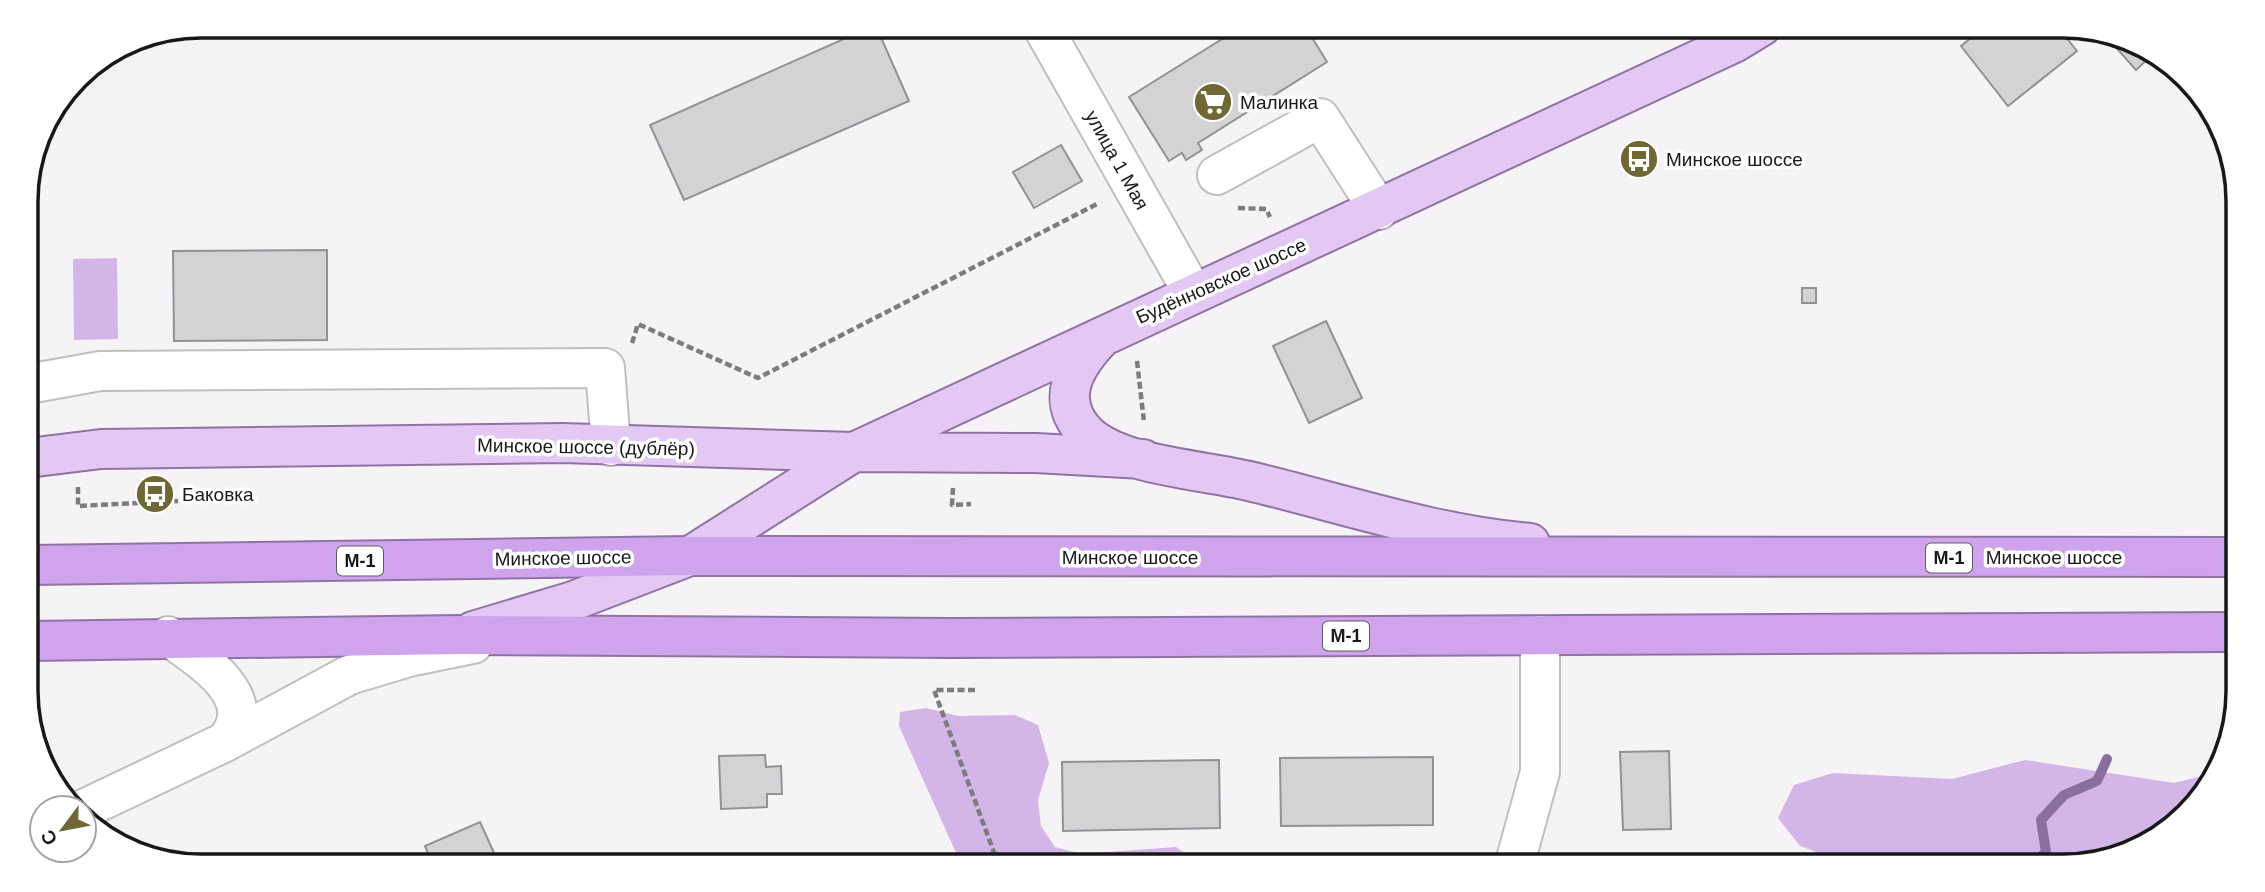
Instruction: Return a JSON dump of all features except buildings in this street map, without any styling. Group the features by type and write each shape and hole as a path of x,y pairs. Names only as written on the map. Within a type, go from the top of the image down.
{"highway":[{"name":"Минское шоссе","path":"38,565 690,556 2226,556"},
{"name":"М-1","path":"38,641 168,636 938,638 2226,632"}],"main road":[{"name":"Будённовское шоссе","path":"461,635 573,601 690,556 854,452 1121,341 1193,293 1379,210 1742,38"},
{"path":"1121,341 1078,364 1070,400 1076,419 1088,434 1107,447 1144,443 1235,478 1485,539 1710,558"},
{"name":"Минское шоссе (дублёр)","path":"38,457 102,449 562,443 854,452 1036,453 1144,443"}],"street":[{"name":"улица 1 Мая","path":"1049,39 1193,293"},
{"path":"1217,175 1321,118 1379,210"},
{"path":"39,382 100,371 605,368 611,446"},
{"path":"98,802 225,742 349,675 409,657 517,635"},
{"path":"1518,853 1540,772 1540,635"},
{"path":"168,636 214,670 232,691 238,715 236,729 225,742"}],"path":[{"path":"630,347 638,324 758,378 1112,196"},
{"path":"1121,341 1144,443"},
{"path":"90,482 78,482 78,506 178,501"},
{"path":"975,690 934,690 994,854"}],"shaded area":[{"path":"117,258 118,339 74,340 73,259"},
{"path":"926,708 958,716 1015,715 1038,725 1049,763 1038,800 1041,826 1055,847 1079,854 956,854 899,726 900,712"},
{"path":"2025,760 2174,783 2202,776 2179,806 2145,832 2106,848 2074,853 1819,853 1800,846 1778,818 1794,785 1833,773 1952,779"},
{"path":"1176,847 1185,853 1087,854"}],"waterway":[{"path":"2045,853 2041,820 2064,795 2097,781 2107,759"}],"place":[{"name":"Малинка","path":"1213,102"},
{"name":"Минское шоссе","path":"1639,159"},
{"name":"Баковка","path":"155,494"}]}
